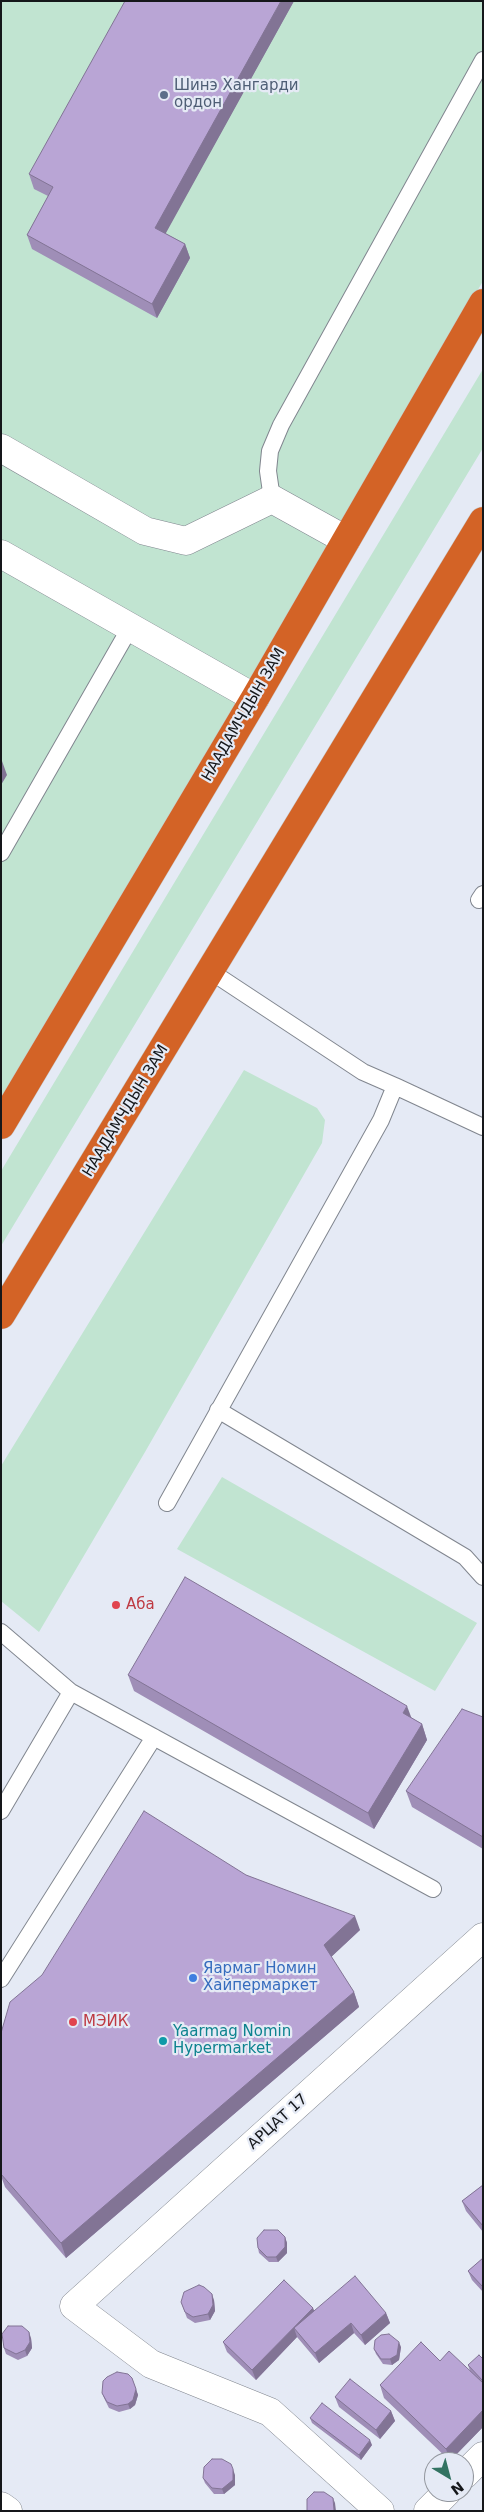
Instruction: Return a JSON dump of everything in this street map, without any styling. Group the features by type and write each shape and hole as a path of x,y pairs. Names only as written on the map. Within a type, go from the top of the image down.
{"highway":[{"name":"НААДАМЧДЫН ЗАМ","path":"1,1125 255,698 483,303"},
{"name":"НААДАМЧДЫН ЗАМ","path":"1,1316 483,521"}],"street":[{"path":"1,448 144,531 186,540 272,499 346,540"},
{"path":"1,554 255,698"},
{"name":"АРЦАТ 17","path":"380,2511 270,2412 152,2364 74,2306 483,1937"},
{"path":"474,2465 483,2456"},
{"path":"428,2511 437,2502"},
{"path":"1,2506 8,2511"}],"lane":[{"path":"272,499 268,470 270,451 281,425 483,60"},
{"path":"1,853 131,626"},
{"path":"210,971 363,1072 483,1127"},
{"path":"167,1503 381,1120 395,1086"},
{"path":"218,1410 465,1558 483,1577"},
{"path":"1,1632 71,1692 433,1889"},
{"path":"1,1810 71,1692"},
{"path":"1,1979 154,1737"}],"green space":[{"path":"1,1 483,1 483,281 1,1115"},
{"path":"483,369 483,448 1,1246 1,1171"},
{"path":"244,1070 317,1108 325,1120 322,1143 145,1452 39,1632 1,1601 1,1466"},
{"path":"222,1477 477,1623 435,1691 177,1549"}],"building":[{"name":"Шинэ Хангарди ордон","path":"125,1 281,1 155,228 185,244 152,304 27,235 53,187 29,174"},
{"path":"185,1577 407,1706 403,1713 422,1724 368,1813 128,1675"},
{"path":"462,1709 483,1717 483,1837 406,1791"},
{"name":"Yaarmag Nomin Hypermarket","path":"144,1811 246,1875 355,1916 324,1945 354,1992 61,2243 1,2174 1,2033 10,2002 42,1975"},
{"path":"483,2185 483,2226 462,2201"},
{"path":"264,2230 278,2230 285,2237 285,2247 276,2257 267,2257 258,2248 257,2238"},
{"path":"483,2258 483,2287 468,2271"},
{"path":"355,2276 386,2313 361,2335 351,2323 315,2353 294,2328"},
{"path":"284,2280 313,2308 252,2370 223,2342"},
{"path":"199,2285 212,2294 213,2305 208,2314 193,2317 185,2312 181,2302 184,2292"},
{"path":"8,2326 22,2326 29,2332 30,2342 25,2350 16,2354 4,2348 2,2334"},
{"path":"389,2334 399,2342 397,2355 390,2359 381,2359 374,2349 375,2340 381,2335"},
{"path":"421,2342 440,2361 449,2351 483,2383 483,2410 446,2449 380,2385"},
{"path":"479,2355 483,2359 483,2381 468,2365"},
{"path":"117,2372 128,2374 132,2378 136,2389 133,2400 128,2404 117,2406 107,2402 102,2393 103,2381"},
{"path":"350,2379 391,2411 376,2430 335,2397"},
{"path":"322,2403 370,2440 359,2455 310,2418"},
{"path":"212,2459 222,2459 231,2464 233,2469 233,2480 222,2489 212,2488 203,2478 204,2467"},
{"path":"314,2492 324,2492 333,2498 334,2511 307,2511 307,2499"}],"place":[{"name":"Шинэ Хангарди ордон","path":"164,95"},
{"name":"Аба","path":"116,1605"},
{"name":"Яармаг Номин Хайпермаркет","path":"193,1978"},
{"name":"МЭИК","path":"73,2022"},
{"name":"Yaarmag Nomin Hypermarket","path":"163,2041"}]}
